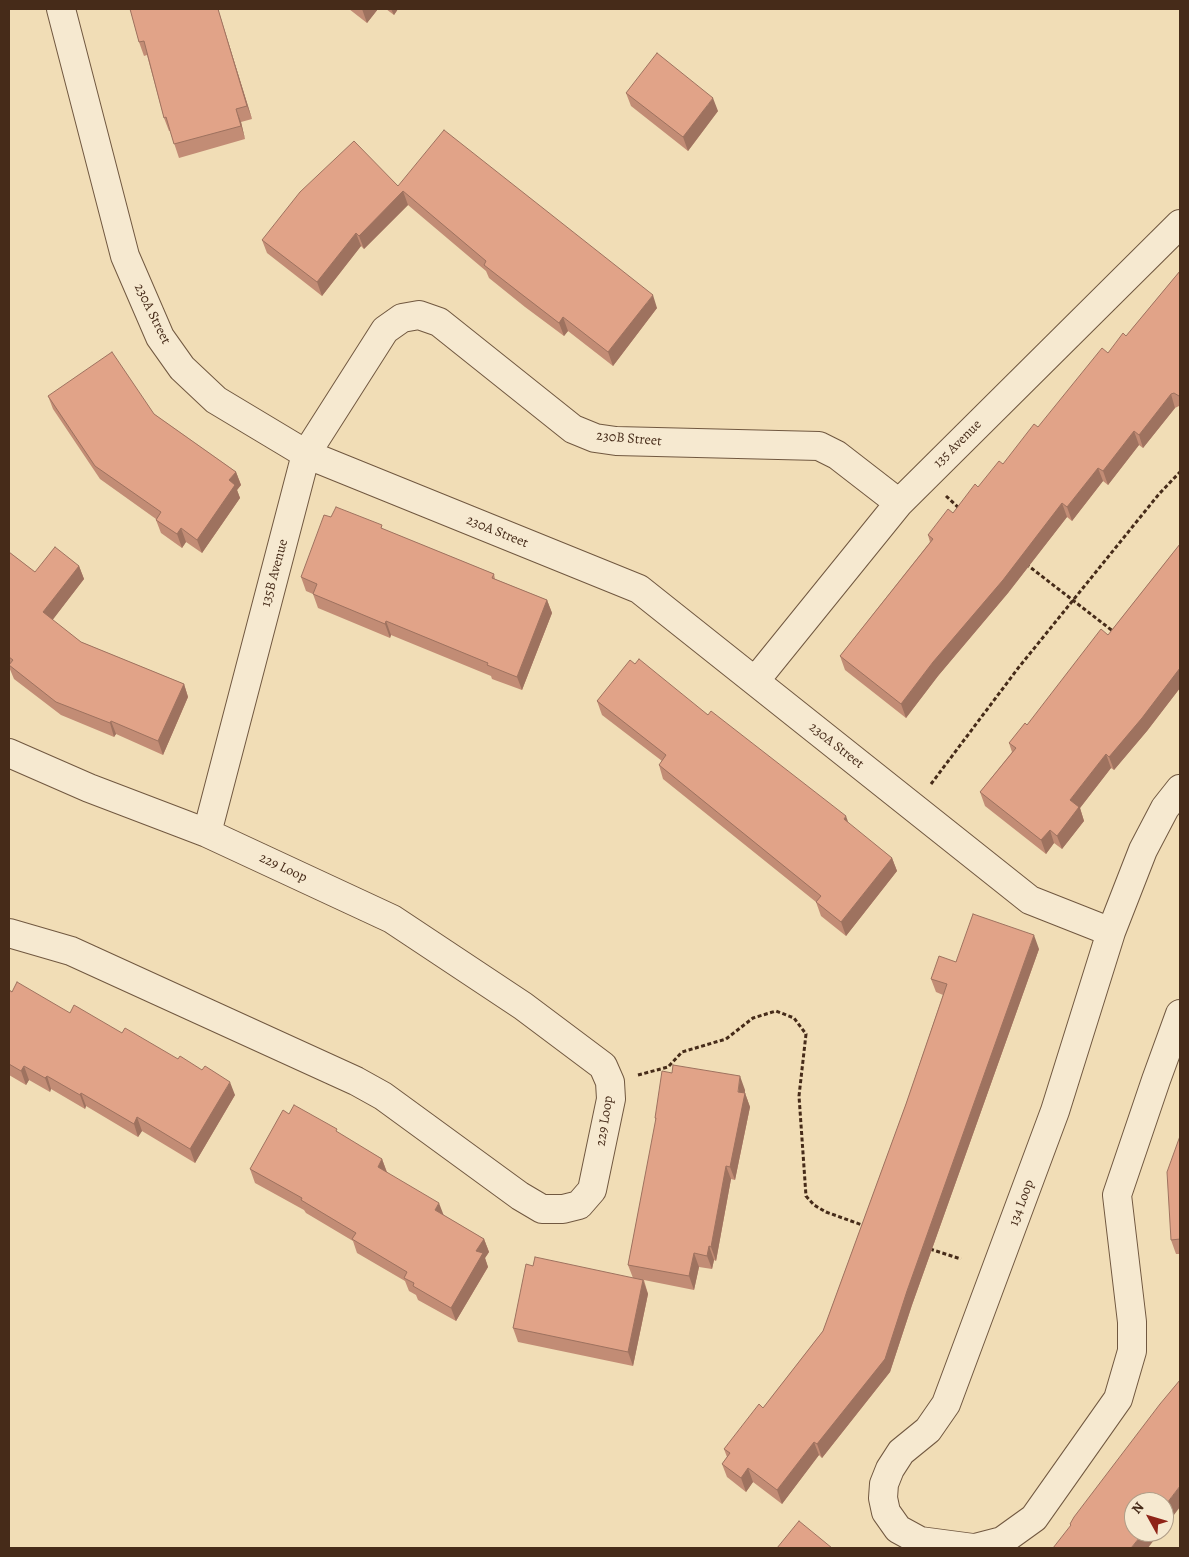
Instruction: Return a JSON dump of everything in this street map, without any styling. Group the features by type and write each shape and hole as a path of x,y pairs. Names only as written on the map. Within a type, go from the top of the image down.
{"street":[{"name":"230A Street","path":"61,9 125,256 160,337 182,368 216,400 306,454 639,590 1030,900 1110,932"},
{"name":"135 Avenue","path":"755,681 899,503 1180,224"},
{"name":"230B Street","path":"385,330 402,318 411,316 419,315 439,322 573,429 595,438 819,446 837,455 899,503"},
{"name":"135B Avenue","path":"207,833 306,454 385,330"},
{"name":"229 Loop","path":"9,753 89,788 207,833 392,919 523,1006 602,1066 610,1082 611,1099 592,1190 580,1205 564,1209 542,1209 520,1196 383,1096 356,1081 71,951 9,933"},
{"name":"134 Loop","path":"1180,789 1165,808 1143,850 1110,932 1055,1111 946,1404 928,1430 901,1452 890,1468 884,1484 883,1498 886,1512 898,1529 920,1541 974,1548 1002,1541 1034,1518 1118,1399 1132,1351 1132,1322 1117,1196 1180,1014"}],"path":[{"path":"913,807 1019,667 1159,494 1180,472"},
{"path":"943,494 965,513"},
{"path":"1023,562 1120,636"},
{"path":"630,1077 668,1067 682,1052 726,1038 753,1018 776,1011 794,1018 806,1034 799,1096 806,1196 814,1205 826,1212 871,1228"},
{"path":"925,1247 960,1259"}],"building":[{"path":"130,9 218,9 247,106 236,109 241,126 174,144 166,117 164,118 144,41 139,42"},
{"path":"657,53 713,98 683,137 626,93"},
{"path":"444,130 653,295 608,352 563,317 559,323 484,265 486,261 403,191 359,236 356,233 317,282 262,240 300,192 354,141 398,186"},
{"path":"1180,271 1179,396 1174,393 1171,394 1139,435 1134,431 1103,471 1098,468 1067,507 1062,503 1003,580 933,662 901,704 840,656 933,539 928,535 948,509 953,513 975,484 978,487 999,461 1003,464 1034,424 1038,427 1102,348 1108,353 1123,333 1126,336"},
{"path":"112,352 154,414 236,472 229,480 235,485 197,540 181,528 177,534 156,520 161,512 95,466 48,396"},
{"path":"336,507 382,525 381,528 494,574 492,578 547,600 517,677 386,621 385,624 313,594 317,584 301,577 324,515 331,517"},
{"path":"1180,544 1180,668 1142,718 1109,757 1106,754 1070,800 1079,807 1057,836 1050,830 1041,840 980,792 1016,748 1009,743 1025,723 1027,725 1101,629 1108,635"},
{"path":"55,547 79,566 43,612 81,642 184,684 158,741 111,721 110,723 56,702 9,665 13,660 9,657 9,552 35,572"},
{"path":"639,659 708,715 711,711 846,816 844,819 892,858 841,922 816,902 821,896 659,765 666,755 597,701 630,660 635,664"},
{"path":"973,914 1034,935 907,1291 885,1359 817,1444 814,1442 777,1490 748,1468 741,1478 722,1464 730,1453 724,1449 759,1404 763,1408 823,1331 906,1104 947,984 931,979 939,956 956,962"},
{"path":"17,982 70,1013 74,1005 122,1033 125,1028 178,1059 180,1056 202,1070 205,1066 230,1082 190,1149 137,1117 134,1124 81,1093 80,1095 47,1076 45,1078 24,1066 21,1071 9,1064 9,990 12,992"},
{"path":"673,1065 740,1076 738,1092 745,1093 730,1167 726,1166 711,1247 709,1246 707,1256 694,1253 689,1276 628,1265 656,1118 662,1071 672,1073"},
{"path":"294,1105 337,1129 336,1131 382,1159 378,1167 439,1203 435,1210 484,1239 476,1251 483,1253 451,1308 413,1286 414,1283 404,1278 407,1272 352,1239 356,1233 301,1200 302,1198 250,1169 283,1110 289,1114"},
{"path":"1180,1136 1180,1239 1171,1240 1167,1172"},
{"path":"535,1257 643,1280 628,1352 513,1328 526,1264 533,1266"},
{"path":"1180,1380 1180,1486 1174,1494 1174,1492 1124,1492 1124,1542 1136,1542 1131,1548 1053,1548 1071,1525 1074,1517"},
{"path":"799,1521 832,1548 777,1548"}]}
